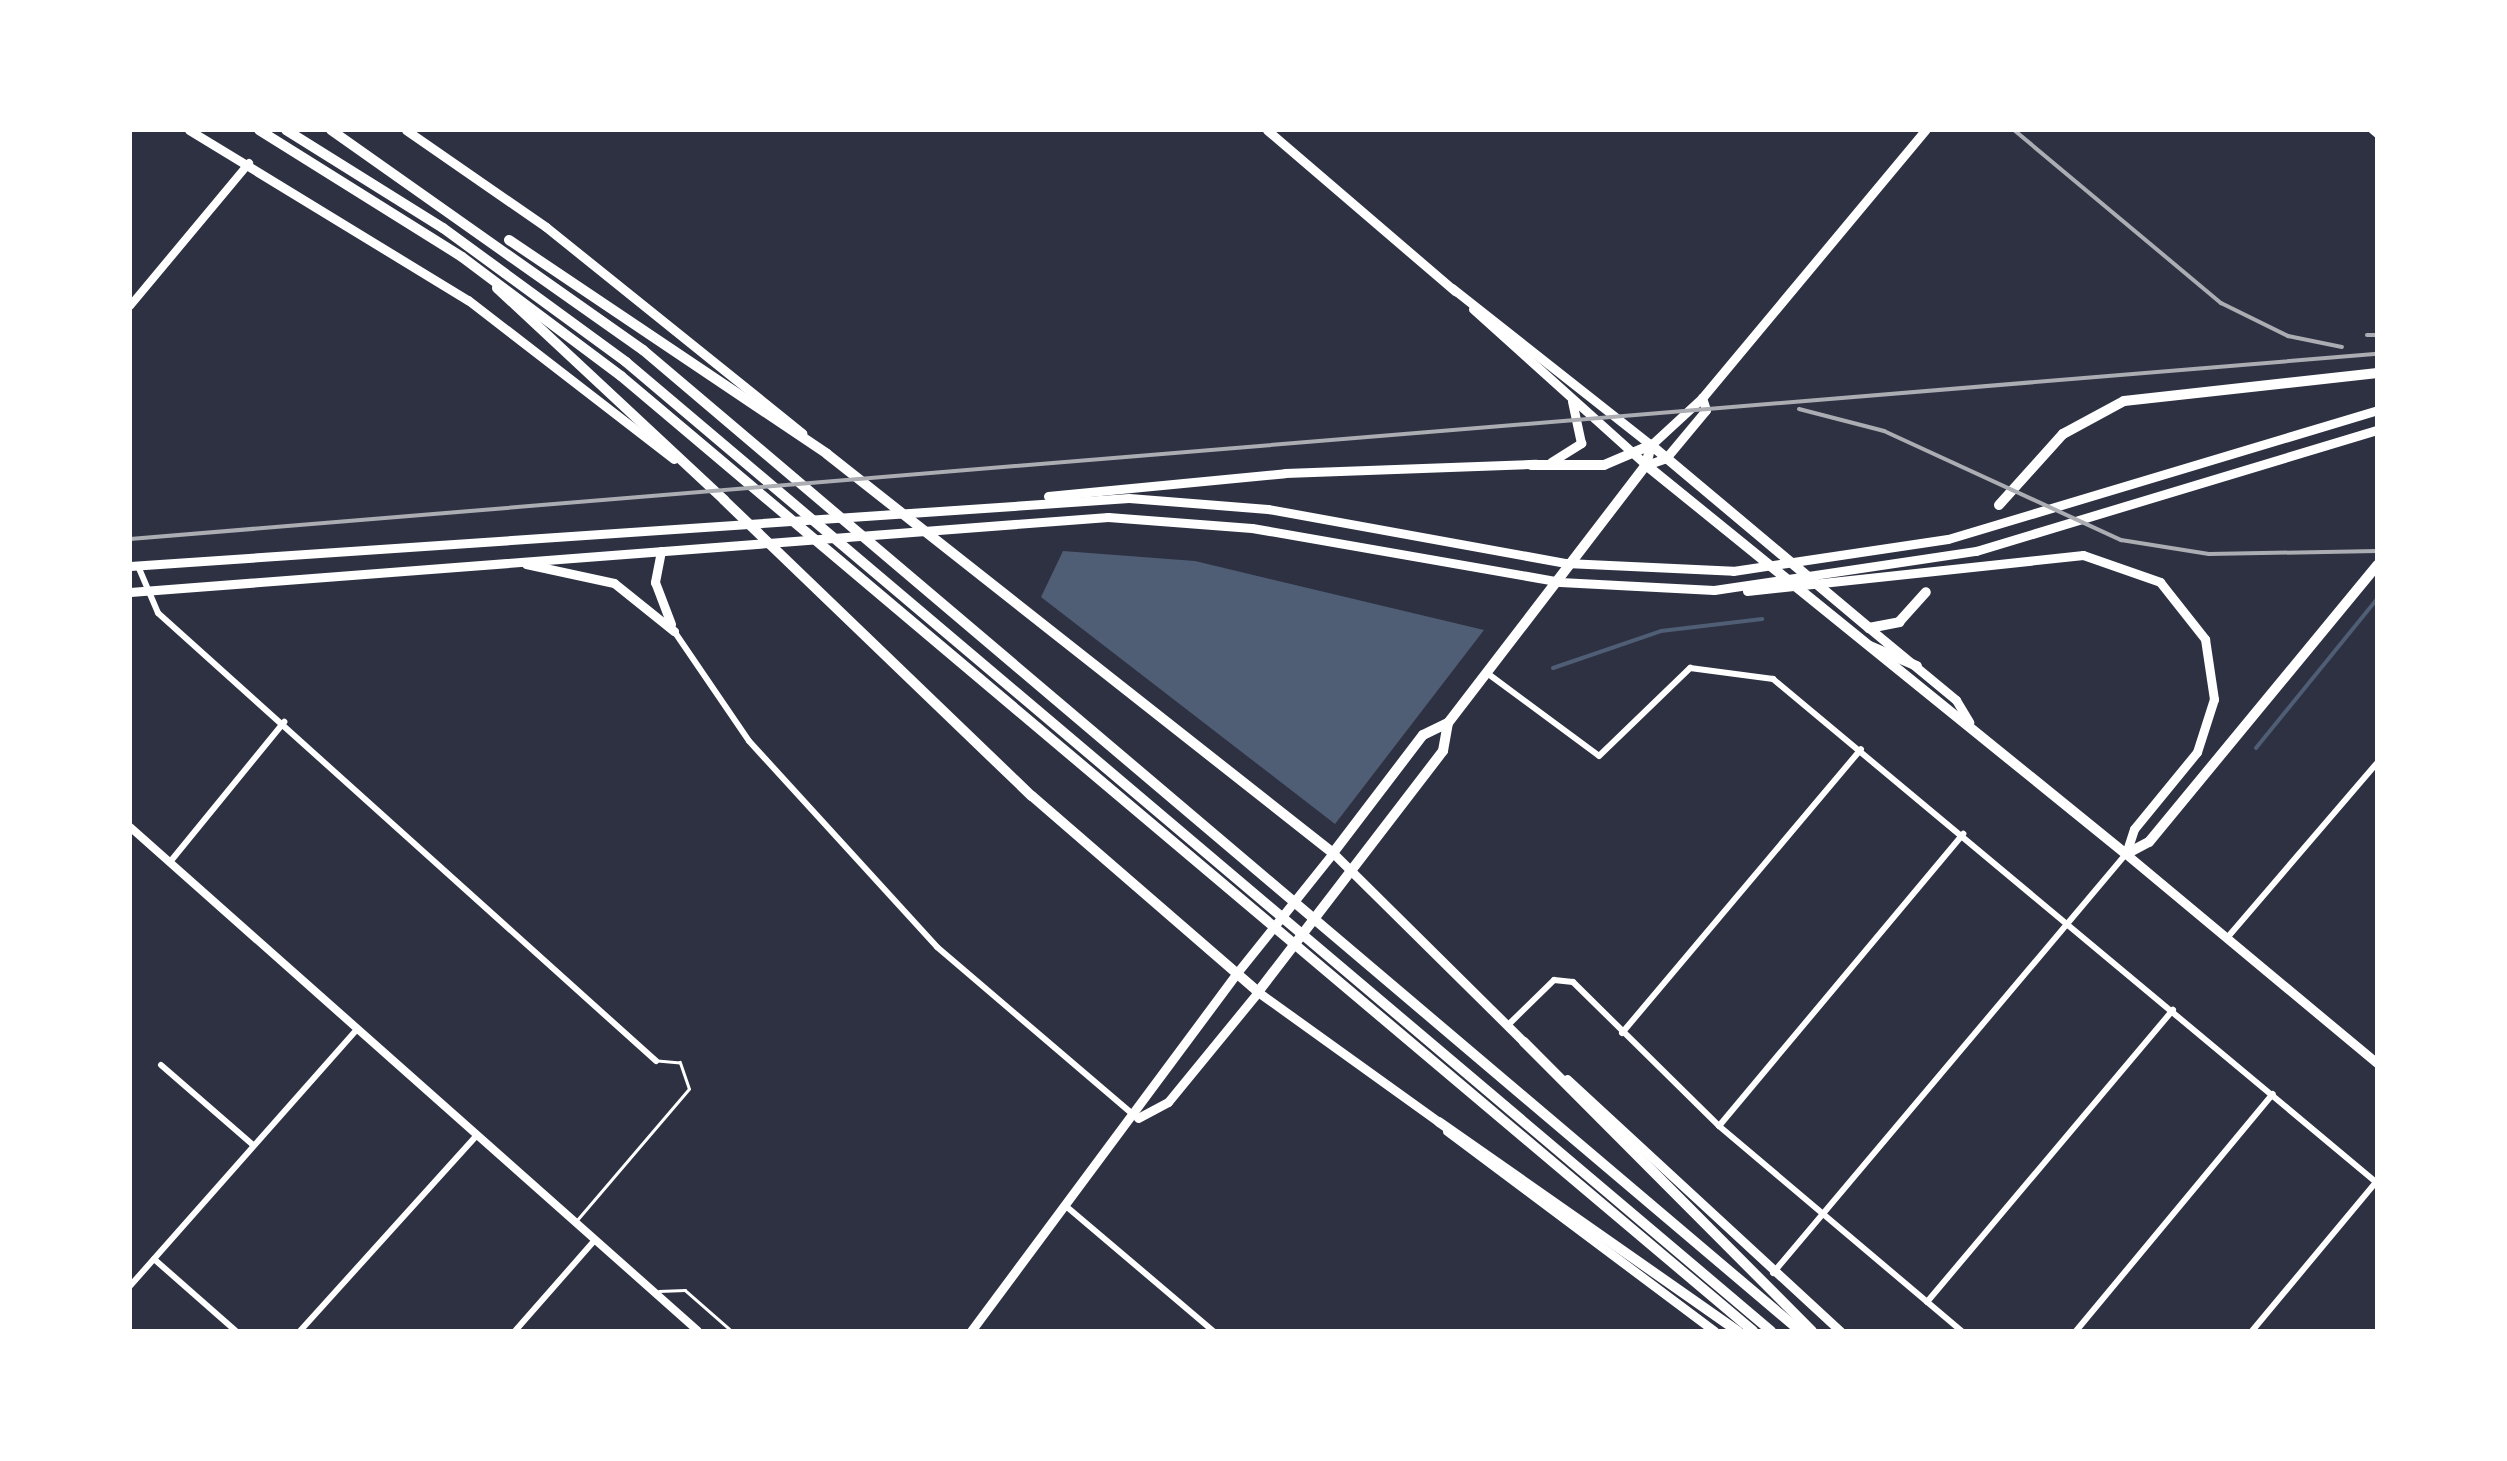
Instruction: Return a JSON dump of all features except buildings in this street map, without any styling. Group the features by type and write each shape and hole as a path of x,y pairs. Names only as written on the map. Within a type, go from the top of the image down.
{"highway":[{"path":"259,130 462,257 876,587 1753,1331"},
{"path":"286,130 443,228 626,362 1772,1331"},
{"path":"330,130 447,205 580,282 827,454 1333,853 1423,735 1448,723"},
{"path":"447,205 776,460 1800,1331"},
{"path":"462,257 724,500 1032,796 1258,992 1443,751 1448,723 1646,465 1651,445"},
{"path":"1999,505 2064,434 2124,401 2377,373"},
{"path":"1531,465 1604,465 1651,445"},
{"path":"1651,445 1869,628 1899,622 1926,592"},
{"path":"1646,465 1846,636 1943,714 1969,722 2126,854 2149,842 2377,564"},
{"path":"1846,636 1916,666"},
{"path":"1524,1042 1812,1331"},
{"path":"1439,1122 1738,1331"}],"main road":[{"path":"188,130 249,162 468,300 724,500"},
{"path":"406,130 546,227 827,454"},
{"path":"1267,130 1452,288 1651,445 1702,398 1925,130"},
{"path":"1452,288 1572,402 1646,465 1666,458 1706,410 1702,398"},
{"path":"134,565 713,529 1285,473 1531,465 1579,448 1572,402"},
{"path":"996,504 1221,502 1481,550 1669,571 1827,562 1984,530 2377,410"},
{"path":"1714,590 1945,558 2377,430"},
{"path":"130,592 956,526 1180,520 1480,570 1780,593 2084,556 2140,569 2185,606 2210,654 2211,717 2126,854 2377,1064"},
{"path":"661,552 656,582 674,631"},
{"path":"513,562 614,583 674,631"},
{"path":"1869,628 1916,666 1969,722"},
{"path":"972,1331 1138,1118 1147,1087 1333,853 1507,1026 1840,1331"},
{"path":"1138,1118 1168,1102 1258,992 1439,1122 1714,1331"}],"street":[{"path":"2371,130 2377,135"},
{"path":"130,306 249,162"},
{"path":"134,565 142,591 656,1060"},
{"path":"674,631 748,741 937,947 1138,1118"},
{"path":"1486,672 1599,756 1690,668 1774,678 2274,1094 2376,1182 2252,1331"},
{"path":"170,862 284,722"},
{"path":"1622,1033 1861,749"},
{"path":"2227,938 2377,763"},
{"path":"130,827 698,1331"},
{"path":"1719,1126 1962,834"},
{"path":"1773,1273 2126,854"},
{"path":"1507,1026 1562,975 1719,1126 1962,1331"},
{"path":"1927,1302 2173,1010"},
{"path":"130,1286 357,1028"},
{"path":"162,1065 252,1145"},
{"path":"2076,1331 2274,1094"},
{"path":"300,1331 477,1135"},
{"path":"1068,1207 1213,1331"},
{"path":"515,1331 595,1240"},
{"path":"154,1258 236,1331"}],"lane":[{"path":"574,1222 689,1089 680,1064 656,1060"},
{"path":"654,1292 684,1290 732,1331"}],"water":[{"path":"1063,551 1195,561 1484,630 1335,824 1041,597"}],"waterway":[{"path":"2256,748 2377,599"},
{"path":"1553,668 1661,631 1762,619"}],"railway":[{"path":"2014,130 2221,303 2288,336 2342,347"},
{"path":"2367,335 2377,335"},
{"path":"130,539 2377,354"},
{"path":"1799,409 1884,431 2121,540 2209,554 2377,551"}]}
